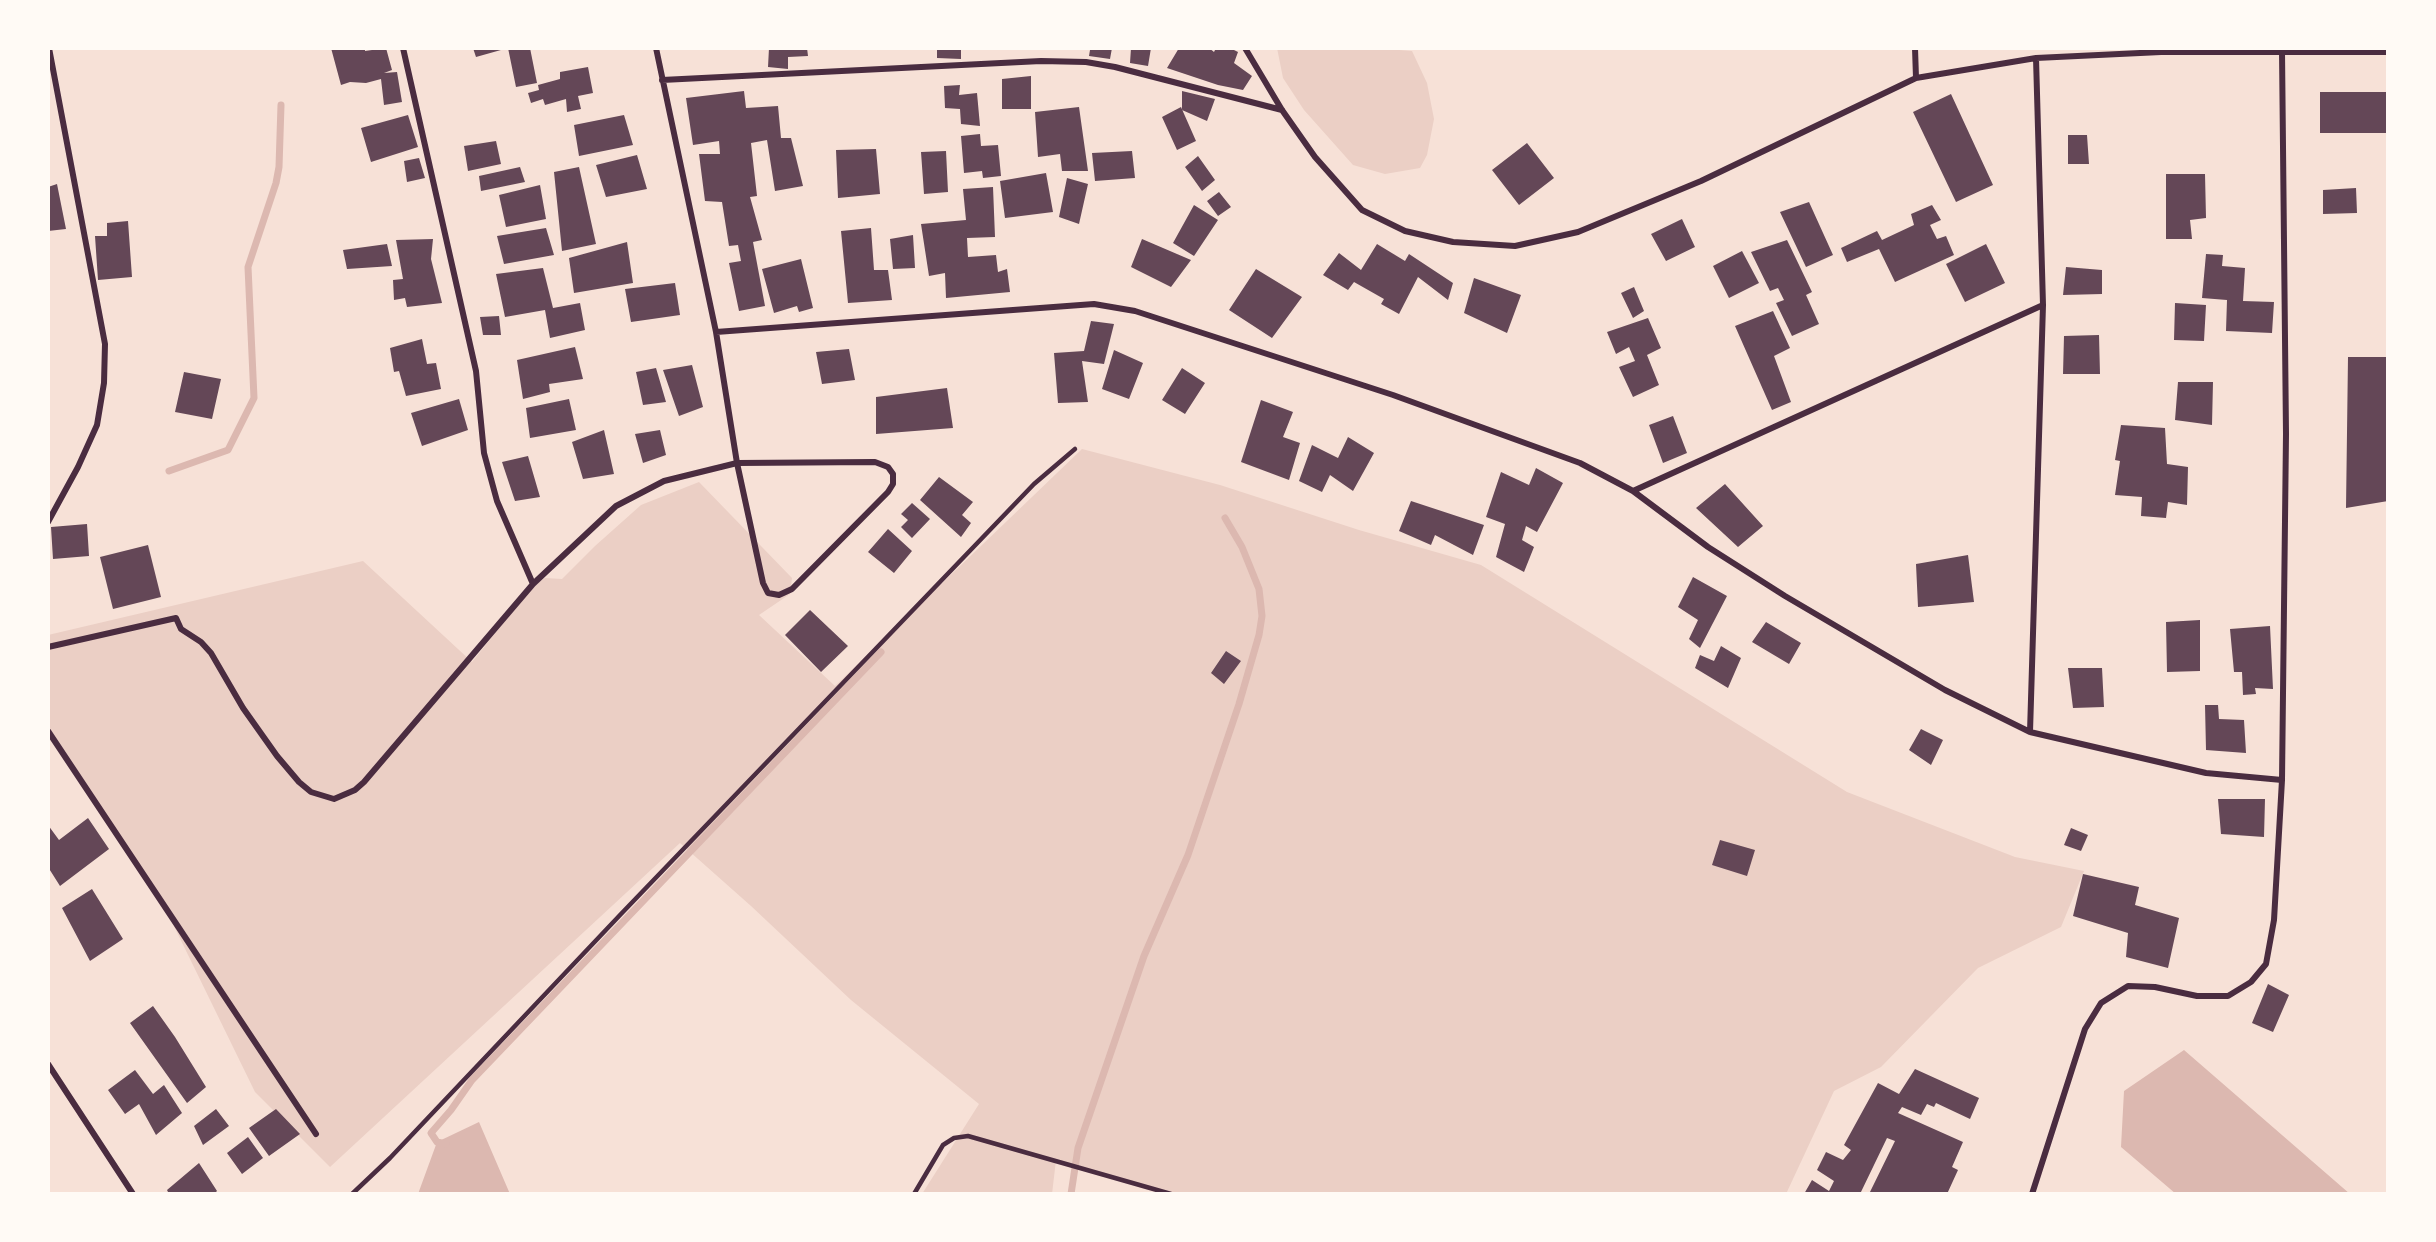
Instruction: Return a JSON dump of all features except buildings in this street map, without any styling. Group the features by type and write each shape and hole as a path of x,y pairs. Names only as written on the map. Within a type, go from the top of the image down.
{"street":[{"path":"48,522 97,425 104,383 105,344 49,48"},
{"path":"403,48 476,371 484,453 497,501 533,584"},
{"path":"48,647 127,631 176,618 181,629 201,642 211,653 243,708 277,756 299,782 311,792 334,799 345,796 364,782 533,584 616,506 664,481 736,463 875,462 888,467 893,474 893,484 888,492 792,589 779,595 768,593 763,583 736,463 716,332 656,48"},
{"path":"1245,48 1282,110 1315,157 1362,210 1405,231 1453,242 1515,246 1578,232 1701,181 1916,78 2036,58 2162,50 2388,51"},
{"path":"1915,48 1916,78"},
{"path":"2032,1194 2085,1029 2101,1003 2128,987 2155,987 2197,996 2228,996 2251,982 2266,964 2274,920 2282,780 2286,434 2282,51"},
{"path":"2030,732 2043,305 2036,58"},
{"path":"662,80 1041,61 1086,62 1114,67 1282,110"},
{"path":"716,332 1094,304 1135,310 1393,395 1569,459 1633,491 1708,547 1785,596 1945,690 2030,732 2206,773 2282,780"},
{"path":"1633,491 2043,305"},
{"path":"48,731 316,1134"},
{"path":"48,1064 133,1194"}],"lane":[{"path":"351,1194 390,1158 1034,484 1075,449"},
{"path":"914,1194 943,1145 954,1138 968,1136 1171,1194"}],"shaded area":[{"path":"1277,48 1374,48 1412,51 1427,83 1434,119 1427,155 1420,168 1385,174 1353,165 1304,110 1283,78"},
{"path":"1082,449 1220,485 1359,530 1481,565 1847,792 2015,857 2084,871 2061,927 1978,968 1881,1067 1834,1091 1786,1194 1173,1194 1056,1160 1052,1194 922,1194 979,1104 851,1000 680,843 330,1167 255,1092 170,918 48,732 48,635 363,561 472,662 533,586 545,578 562,579 641,505 699,482 792,578 790,594 759,615 835,686"},
{"path":"2184,1050 2350,1194 2176,1194 2121,1147 2124,1091"},
{"path":"479,1122 510,1194 418,1194 437,1142"}],"waterway":[{"path":"169,471 228,450 254,398 248,267 276,183 279,167 281,105"},
{"path":"1071,1194 1078,1148 1144,956 1188,855 1239,704 1259,635 1262,616 1259,589 1242,547 1225,518"},
{"path":"446,1144 437,1142 431,1133 472,1080 881,652"}]}
